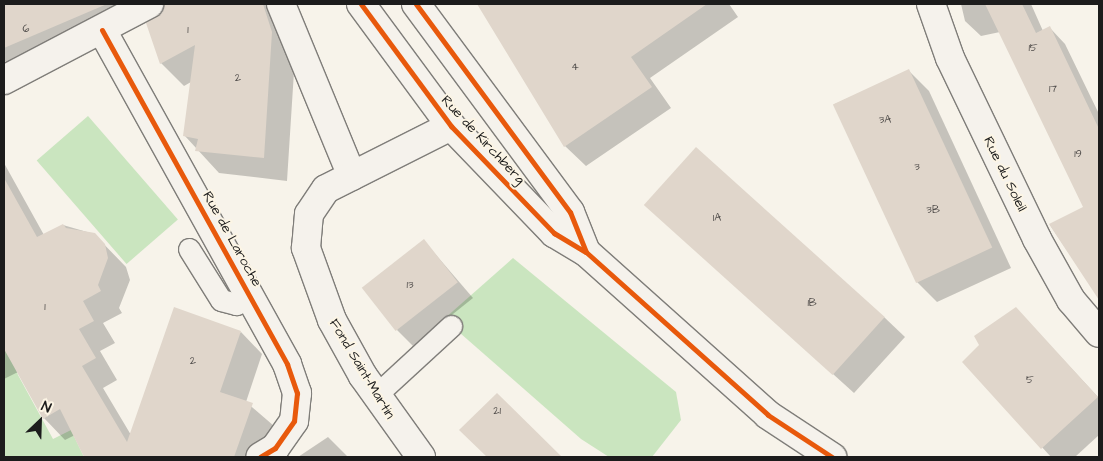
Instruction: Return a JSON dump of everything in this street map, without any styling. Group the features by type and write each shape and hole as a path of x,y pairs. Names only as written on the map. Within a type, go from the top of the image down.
{"street":[{"path":"4,80 149,4"},
{"path":"281,4 352,176"},
{"name":"Rue de Kirchberg","path":"416,4 570,212 586,252"},
{"name":"Rue du Soleil","path":"931,4 950,58 1037,239 1071,300 1099,333"},
{"name":"Rue de Kirchberg","path":"369,7 451,126 554,232 586,252 768,415 832,457"},
{"name":"Rue de Laroche","path":"102,30 287,364 297,393 294,421 275,448 260,457"},
{"name":"Fond Saint-Martin","path":"421,457 376,395 332,320 306,248 309,214 326,189 451,126"}],"lane":[{"path":"189,249 221,300 236,304 250,296"},
{"path":"376,395 451,326"}],"green space":[{"path":"88,116 178,219 127,264 37,161"},
{"path":"513,258 676,392 681,420 652,457 609,457 581,439 444,319"},
{"path":"4,335 18,375 53,439 71,430 84,457 4,457"}],"building":[{"path":"4,4 107,4 4,48"},
{"path":"164,4 263,4 272,32 264,158 195,151 198,139 183,136 195,45 160,64 146,23 162,13"},
{"path":"477,4 707,4 631,57 652,87 564,147"},
{"path":"985,4 1022,4 1036,33 1050,26 1099,129 1099,300 1049,224 1083,207"},
{"path":"909,69 992,248 916,283 833,104"},
{"path":"696,147 885,317 833,375 644,205"},
{"path":"4,178 37,237 63,224 66,228 95,233 105,244 108,258 98,285 101,291 83,301 94,321 79,329 96,358 82,366 127,442 174,307 241,331 220,392 253,403 234,457 84,457 60,409 43,419 4,349"},
{"path":"424,239 458,282 396,331 362,288"},
{"path":"1016,307 1098,397 1041,449 962,362 979,345 974,336"},
{"path":"497,393 562,457 487,457 459,430"}],"cycle path":[{"path":"361,4 451,126 554,233 586,252 768,415 832,457"},
{"path":"416,4 570,212 586,252"},
{"path":"102,30 287,364 297,393 294,421 275,448 260,457"}]}
